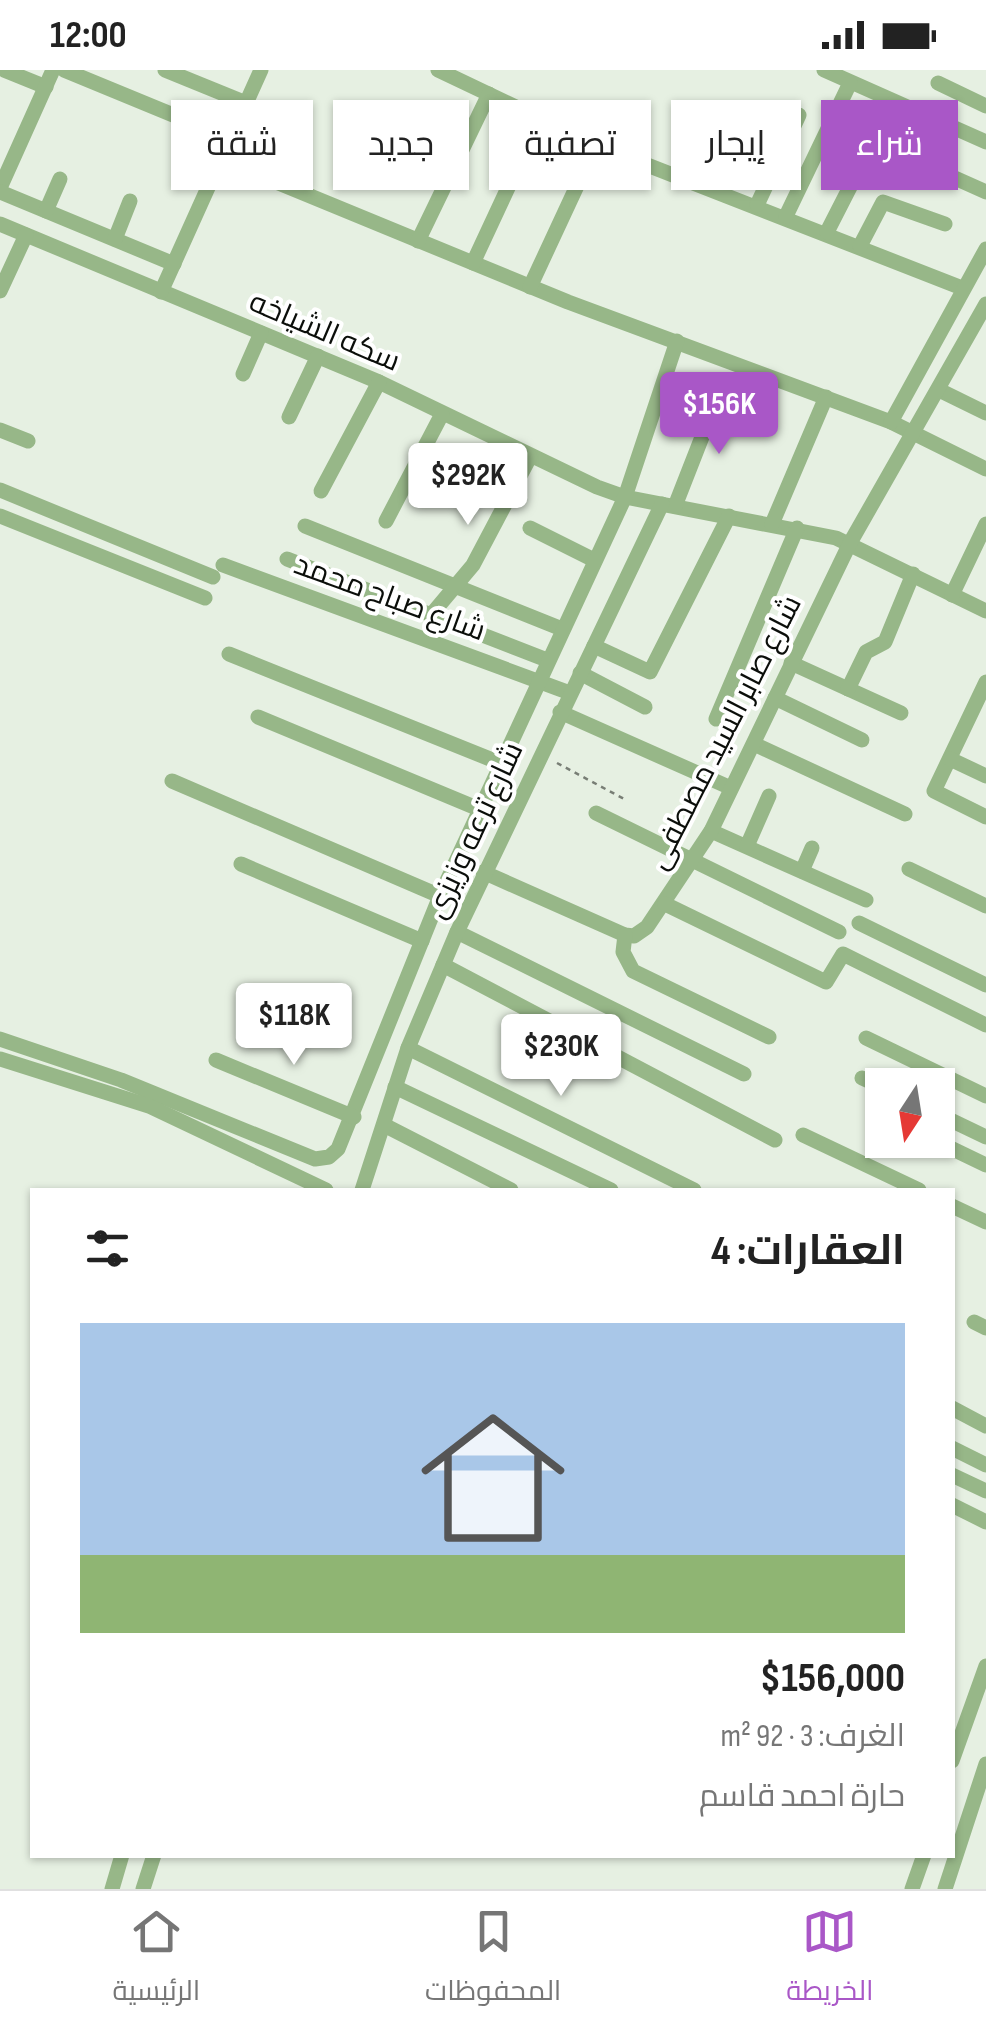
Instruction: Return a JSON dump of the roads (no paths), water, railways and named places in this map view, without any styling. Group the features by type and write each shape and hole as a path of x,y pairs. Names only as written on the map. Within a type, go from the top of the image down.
{"street":[{"path":"4,70 46,87"},
{"path":"54,70 0,190 174,264"},
{"path":"64,70 171,114"},
{"path":"165,70 239,100"},
{"path":"247,100 261,70"},
{"path":"438,70 471,77 501,100"},
{"path":"824,70 887,100"},
{"path":"786,216 850,83"},
{"path":"938,84 986,106"},
{"path":"418,241 489,94"},
{"path":"958,130 986,142"},
{"path":"651,165 962,288"},
{"path":"0,291 47,212 60,179"},
{"path":"958,179 986,192"},
{"path":"162,292 206,190"},
{"path":"295,190 530,287 891,422 986,470"},
{"path":"473,264 507,190"},
{"path":"530,287 575,190"},
{"path":"757,205 764,190"},
{"path":"827,232 849,190"},
{"path":"115,239 130,201"},
{"path":"860,246 883,202 945,224"},
{"name":"سكه الشياخه","path":"0,224 379,382 530,457 624,497 797,528 850,543 986,610"},
{"path":"891,422 986,249"},
{"name":"شارع صابر السيد مصطفى","path":"630,936 665,904 711,830 850,543 939,390 980,330 986,304"},
{"path":"243,374 261,333"},
{"name":"شارع ترعه وزيزى","path":"0,1039 121,1080 301,1154 329,1157 354,1117 440,896 624,497 677,341"},
{"path":"289,417 318,356"},
{"path":"321,491 379,382"},
{"path":"939,390 986,413"},
{"name":"شارع ترعه وزيزى","path":"363,1188 408,1048 456,932 560,712 669,505 720,391"},
{"path":"772,524 826,397"},
{"path":"386,520 442,414"},
{"path":"0,430 28,441"},
{"path":"468,512 505,445"},
{"path":"431,615 481,551 530,457"},
{"name":"شارع صباح محمد","path":"0,490 218,571 570,693"},
{"path":"0,516 205,598"},
{"path":"594,646 648,673 729,516"},
{"path":"952,595 986,524"},
{"path":"305,526 562,629"},
{"path":"530,528 594,560"},
{"path":"716,719 797,528"},
{"path":"286,559 547,660"},
{"path":"848,688 866,652 885,642 912,574"},
{"path":"229,654 500,762"},
{"path":"791,663 901,713"},
{"path":"580,673 646,707"},
{"path":"986,682 934,791 986,818"},
{"path":"775,698 862,740"},
{"path":"560,712 731,788"},
{"path":"258,717 479,810"},
{"path":"754,744 905,814"},
{"path":"950,759 986,776"},
{"path":"172,781 440,896"},
{"path":"748,846 768,796"},
{"path":"596,813 839,932"},
{"path":"711,830 866,900"},
{"path":"802,871 812,848"},
{"path":"241,864 422,942"},
{"path":"909,870 986,906"},
{"path":"483,872 630,936 623,952 633,971 770,1036"},
{"path":"665,904 828,983 843,954 986,1025"},
{"path":"860,923 986,984"},
{"path":"456,932 744,1074"},
{"path":"443,965 775,1140"},
{"path":"866,1038 986,1096"},
{"path":"408,1048 690,1188"},
{"path":"0,1058 149,1106 322,1188"},
{"path":"216,1060 354,1117"},
{"path":"395,1087 606,1188"},
{"path":"955,1122 986,1137"},
{"path":"384,1125 507,1188"},
{"path":"803,1135 915,1188"},
{"path":"955,1150 986,1165"},
{"path":"955,1207 986,1222"},
{"path":"955,1410 986,1426"},
{"path":"955,1450 986,1465"},
{"path":"955,1476 986,1491"},
{"path":"955,1506 986,1522"},
{"path":"955,1753 986,1666"},
{"path":"946,1889 986,1764"},
{"path":"112,1889 121,1858"},
{"path":"143,1889 153,1858"},
{"path":"912,1889 923,1858"}]}
